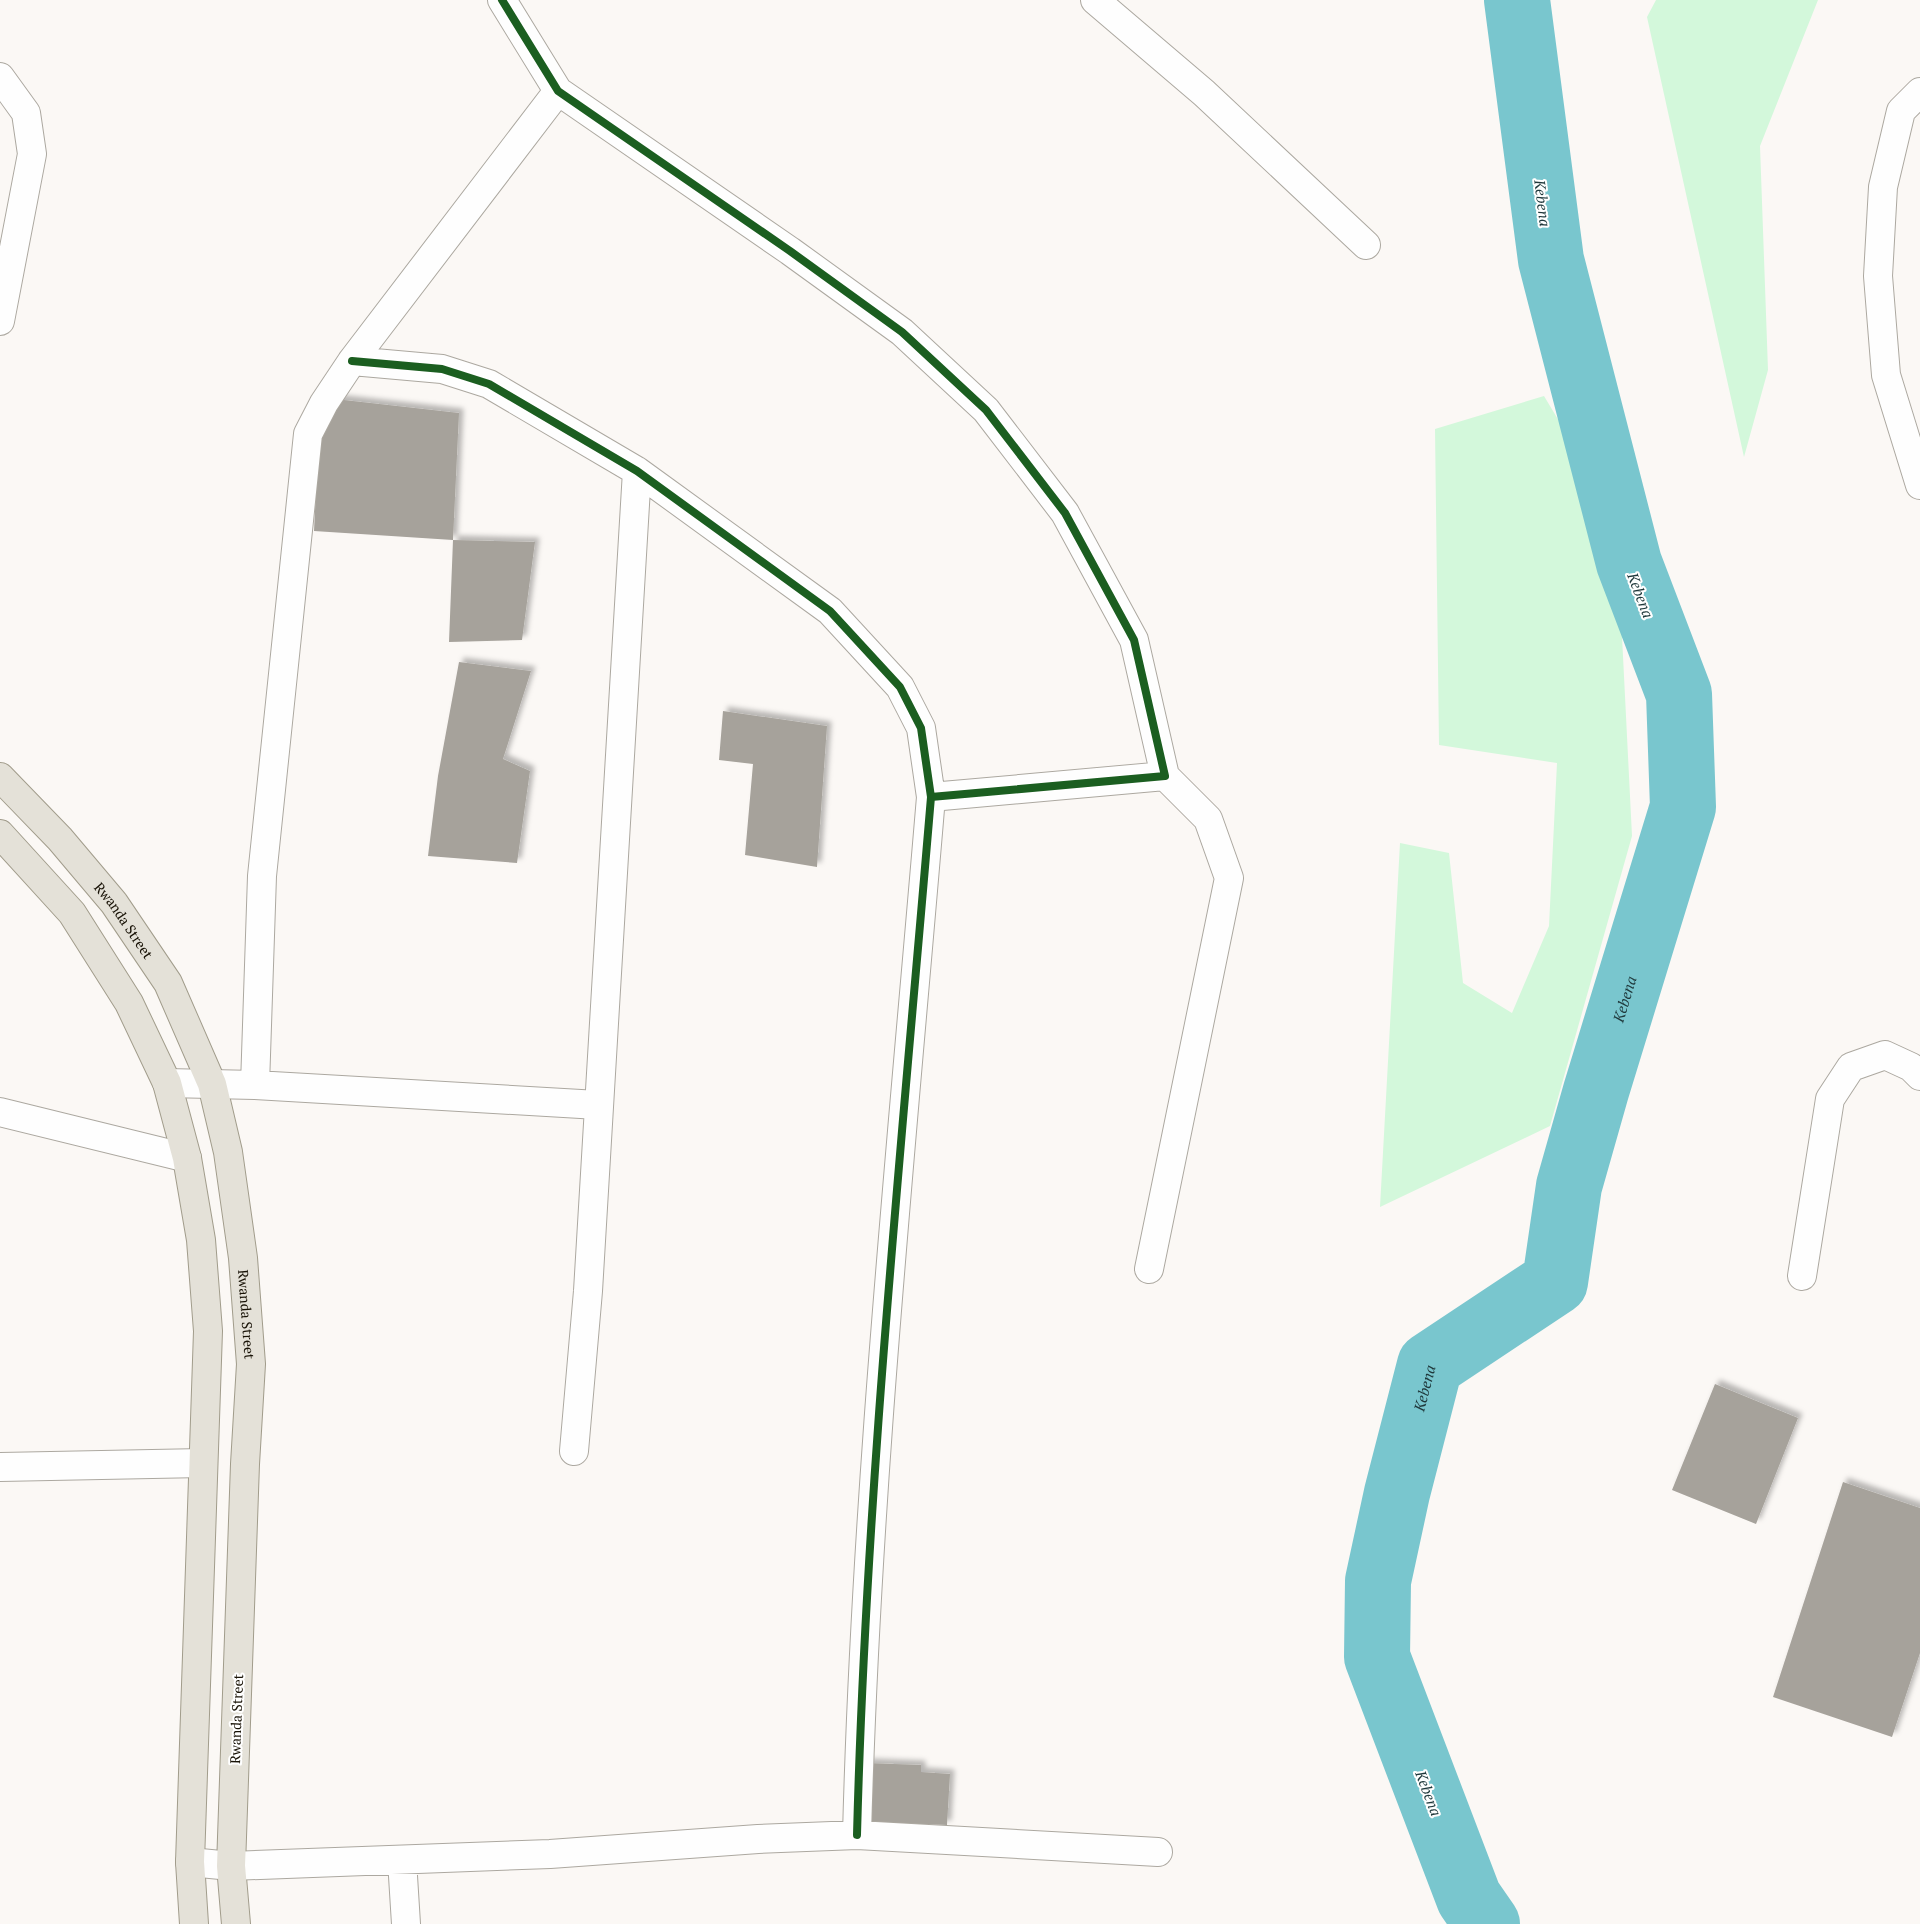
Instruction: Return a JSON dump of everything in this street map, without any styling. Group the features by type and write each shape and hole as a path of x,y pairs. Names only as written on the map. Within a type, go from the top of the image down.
{"main road":[{"name":"Rwanda Street","path":"0,777 60,839 114,903 168,983 212,1084 228,1152 243,1258 251,1364 231,1866 236,1924"},
{"path":"0,834 72,913 129,1003 166,1083 187,1158 201,1240 208,1331 202,1462 190,1862 194,1924"}],"street":[{"path":"502,0 558,91 790,250 902,332 986,410 1065,513 1134,640 1165,776 1208,819 1229,878 1149,1269"},
{"path":"1095,0 1204,93 1366,245"},
{"path":"0,77 26,113 32,154 0,321"},
{"path":"255,1085 262,876 308,434 324,403 352,361 558,91"},
{"path":"1920,92 1901,111 1883,187 1878,276 1886,375 1920,485"},
{"path":"352,361 442,369 489,384 637,470 830,612 900,687 922,728 931,797 870,1519 857,1835"},
{"path":"574,1451 588,1290 637,470"},
{"path":"931,797 1165,776"},
{"path":"1802,1276 1830,1099 1851,1066 1885,1055 1911,1067 1920,1076"},
{"path":"166,1083 255,1085 598,1104"},
{"path":"0,1112 187,1158"},
{"path":"0,1467 202,1462"},
{"path":"190,1862 231,1866 402,1860 550,1854 758,1839 857,1835 1158,1852"},
{"path":"402,1860 406,1924"}],"green space":[{"path":"1656,0 1818,0 1760,146 1768,370 1744,457 1647,17"},
{"path":"1544,396 1616,516 1632,836 1550,1126 1380,1207 1400,843 1449,853 1463,983 1512,1013 1549,926 1557,763 1439,745 1435,429"}],"building":[{"path":"335,399 459,413 453,540 314,531 319,428"},
{"path":"453,540 535,542 522,640 449,642"},
{"path":"459,662 531,671 503,759 530,771 517,863 428,856 438,776"},
{"path":"723,711 827,726 817,867 745,855 753,764 719,760"},
{"path":"1715,1384 1798,1418 1756,1524 1672,1490"},
{"path":"1843,1482 1920,1508 1920,1653 1892,1737 1773,1697"},
{"path":"866,1763 921,1765 921,1772 950,1774 947,1825 863,1822"}],"waterway":[{"name":"Kebena","path":"1487,1924 1469,1898 1377,1657 1378,1581 1397,1493 1430,1365 1555,1282 1569,1186 1596,1091 1683,807 1679,694 1629,563 1551,260 1517,0"}],"cycle path":[{"path":"502,0 558,91 790,251 902,332 986,410 1065,513 1134,640 1165,776 931,797"},
{"path":"352,361 442,369 489,384 637,471 830,611 900,687 921,728 931,797 886,1316 868,1575 857,1835"}]}
